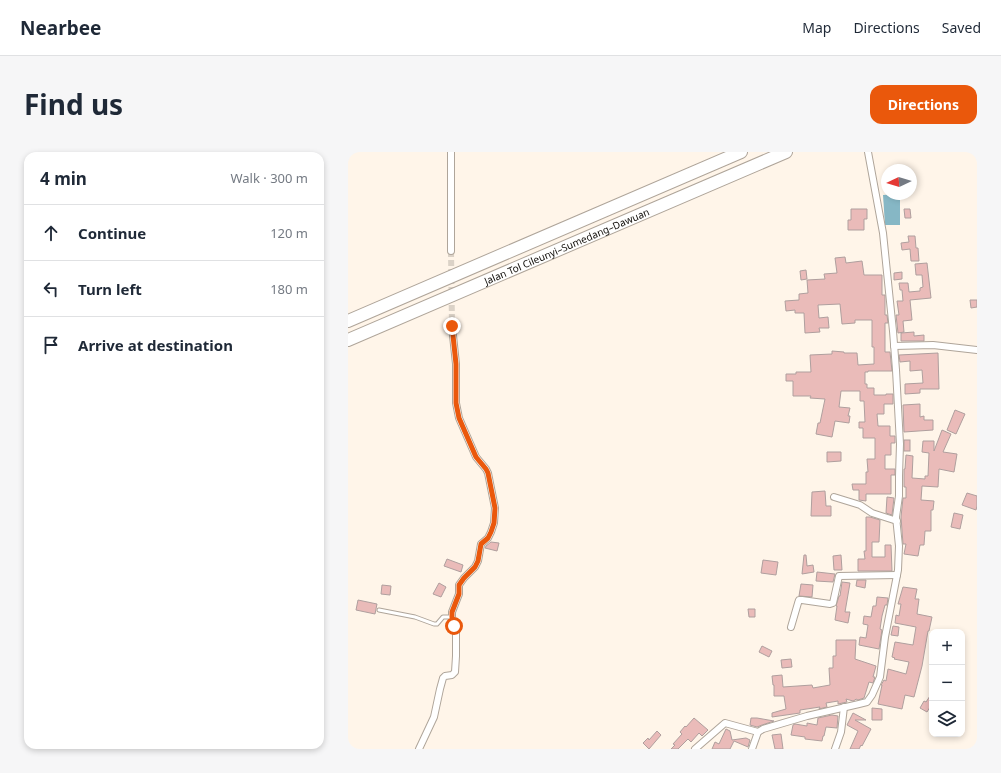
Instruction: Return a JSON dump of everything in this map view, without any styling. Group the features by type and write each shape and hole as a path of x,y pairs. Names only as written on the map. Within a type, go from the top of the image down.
{"highway":[{"name":"Jalan Tol Cileunyi–Sumedang–Dawuan","path":"348,322 741,152"},
{"name":"Jalan Tol Cileunyi–Sumedang–Dawuan","path":"348,340 786,152"}],"street":[{"path":"451,152 451,251"},
{"path":"752,749 758,732 763,729 807,716 866,702 872,695 880,677 885,637 898,570 899,546 897,508 900,496 900,444 894,346 882,233 868,152"},
{"path":"419,749 434,717 443,678 445,676 452,675 455,672 456,633 452,617 459,594 459,585 475,567 478,561 481,544 488,538 494,523 495,508 488,473 476,457 459,418 456,403 456,364 452,326"},
{"path":"894,346 933,345 977,350"},
{"path":"834,497 860,505 872,513 897,522"},
{"path":"791,627 799,600 830,604 833,603 839,576 897,576"},
{"path":"835,749 842,732 844,707"},
{"path":"695,749 725,723 758,732"}],"lane":[{"path":"379,610 415,617 434,624 437,624 443,618 452,617"}],"water":[{"path":"883,200 900,200 900,225 885,225"}],"building":[{"path":"851,209 867,209 867,219 864,219 864,230 848,230 848,220 851,220"},
{"path":"904,209 910,209 911,218 905,218"},
{"path":"908,236 915,236 919,261 911,261 910,249 902,250 901,243 909,242"},
{"path":"845,257 846,263 862,261 864,275 882,275 882,295 885,295 885,315 887,315 888,323 885,323 885,352 890,352 892,371 865,372 865,384 867,384 867,388 874,388 874,395 893,394 893,404 884,404 884,414 877,414 878,426 890,426 890,436 895,436 895,443 891,443 891,455 885,455 885,469 895,469 895,475 891,475 891,494 866,494 866,501 859,500 859,490 853,490 852,484 866,484 866,472 868,472 867,459 875,459 875,438 863,438 863,428 859,428 859,422 865,422 864,401 860,401 860,391 841,391 839,407 850,408 848,416 850,416 849,423 835,421 832,437 816,434 825,399 810,398 811,396 793,396 793,381 786,381 786,374 811,372 810,355 832,354 832,351 857,353 858,365 874,364 874,347 872,347 872,320 855,320 855,323 842,324 840,304 818,305 819,318 828,317 829,328 819,328 820,332 805,333 804,313 795,313 795,310 786,311 785,301 799,300 799,294 808,293 807,280 825,279 824,274 837,273 835,258"},
{"path":"927,263 931,298 910,300 912,320 903,321 904,332 898,333 896,315 899,315 897,301 903,301 902,290 900,290 899,283 908,283 909,292 920,291 920,288 923,287 922,275 916,275 915,264"},
{"path":"806,270 807,279 801,280 800,271"},
{"path":"902,272 902,279 894,280 894,273"},
{"path":"970,300 977,300 977,307 971,308"},
{"path":"914,332 914,336 924,335 924,341 901,341 901,333"},
{"path":"938,353 939,389 920,389 920,393 905,394 905,384 923,383 922,370 910,371 910,361 900,362 899,355"},
{"path":"920,404 920,417 924,416 924,420 933,420 933,430 904,432 903,405"},
{"path":"955,410 965,414 956,434 947,430"},
{"path":"942,430 951,434 943,452 957,454 954,472 939,469 938,487 922,486 921,500 934,501 933,510 931,510 931,531 925,531 924,545 920,545 918,556 904,554 906,544 903,544 901,517 903,498 906,498 906,487 904,487 904,469 906,455 913,456 912,478 925,479 925,476 928,476 929,453 922,452 923,441 934,441 934,451"},
{"path":"904,440 910,440 910,451 904,451"},
{"path":"827,452 841,452 841,461 827,462"},
{"path":"825,491 826,506 831,506 831,516 811,516 812,492"},
{"path":"967,493 977,496 976,510 962,505"},
{"path":"887,497 894,498 892,515 886,513"},
{"path":"954,513 963,515 960,529 951,527"},
{"path":"866,517 880,520 879,542 872,542 872,557 885,557 885,545 891,545 892,571 858,571 858,559 865,559"},
{"path":"491,542 499,543 497,551 485,548"},
{"path":"804,555 806,555 807,566 813,565 814,572 802,574"},
{"path":"841,555 842,570 834,570 833,556"},
{"path":"447,559 463,565 461,572 444,566"},
{"path":"763,560 778,562 776,575 761,573"},
{"path":"817,572 835,574 833,582 816,581"},
{"path":"857,580 866,580 865,588 856,586"},
{"path":"842,582 850,583 845,612 850,612 848,623 835,620 836,606 840,596"},
{"path":"439,583 446,587 441,597 433,594"},
{"path":"801,584 813,585 812,597 799,596"},
{"path":"382,585 391,586 390,595 381,594"},
{"path":"903,587 917,589 915,599 919,599 917,614 932,617 914,697 905,695 902,709 878,704 881,685 884,680 886,681 888,669 906,674 909,662 894,659 895,658 892,657 895,642 913,645 916,627 895,623 896,615 899,616 901,604 898,604"},
{"path":"877,597 888,598 887,605 885,605 882,616 880,629 882,630 879,649 859,645 860,637 866,638 868,625 863,624 864,616 871,617 873,606 876,606"},
{"path":"358,600 377,604 375,614 356,610"},
{"path":"748,609 755,609 755,617 749,617"},
{"path":"893,626 899,627 898,636 891,635"},
{"path":"836,640 856,640 855,659 876,666 873,683 869,682 864,698 853,701 846,699 847,702 838,704 838,701 826,703 827,707 800,710 800,713 772,717 772,713 786,709 784,696 774,696 772,676 782,675 783,687 812,685 813,688 830,685 829,668 833,668 833,656 836,656"},
{"path":"762,646 772,651 769,657 759,652"},
{"path":"791,659 792,667 782,668 781,660"},
{"path":"929,698 929,709 927,712 920,708 924,701 926,702"},
{"path":"872,708 882,709 882,720 872,720"},
{"path":"853,713 866,720 855,720 871,729 859,749 850,749 858,731 847,725"},
{"path":"832,715 838,716 837,728 826,727 822,741 805,739 805,737 791,735 793,725 795,724 807,726 807,723 817,725 818,718"},
{"path":"694,718 708,730 702,736 699,733 691,742 688,739 678,749 671,749 675,745 673,744 682,734 680,732"},
{"path":"751,718 774,721 757,727 750,725"},
{"path":"726,729 730,731 732,740 746,738 750,740 748,747 734,741 730,749 712,749 715,742 719,744"},
{"path":"657,731 661,735 649,749 643,743 648,738 649,740"},
{"path":"781,734 783,749 775,749 772,735"}],"tunnel":[{"path":"451,251 452,326"}],"route":[{"path":"452,326 456,364 457,411 476,457 488,473 495,508 494,523 488,538 481,544 478,561 475,567 459,585 460,592 452,612 454,626"}]}
